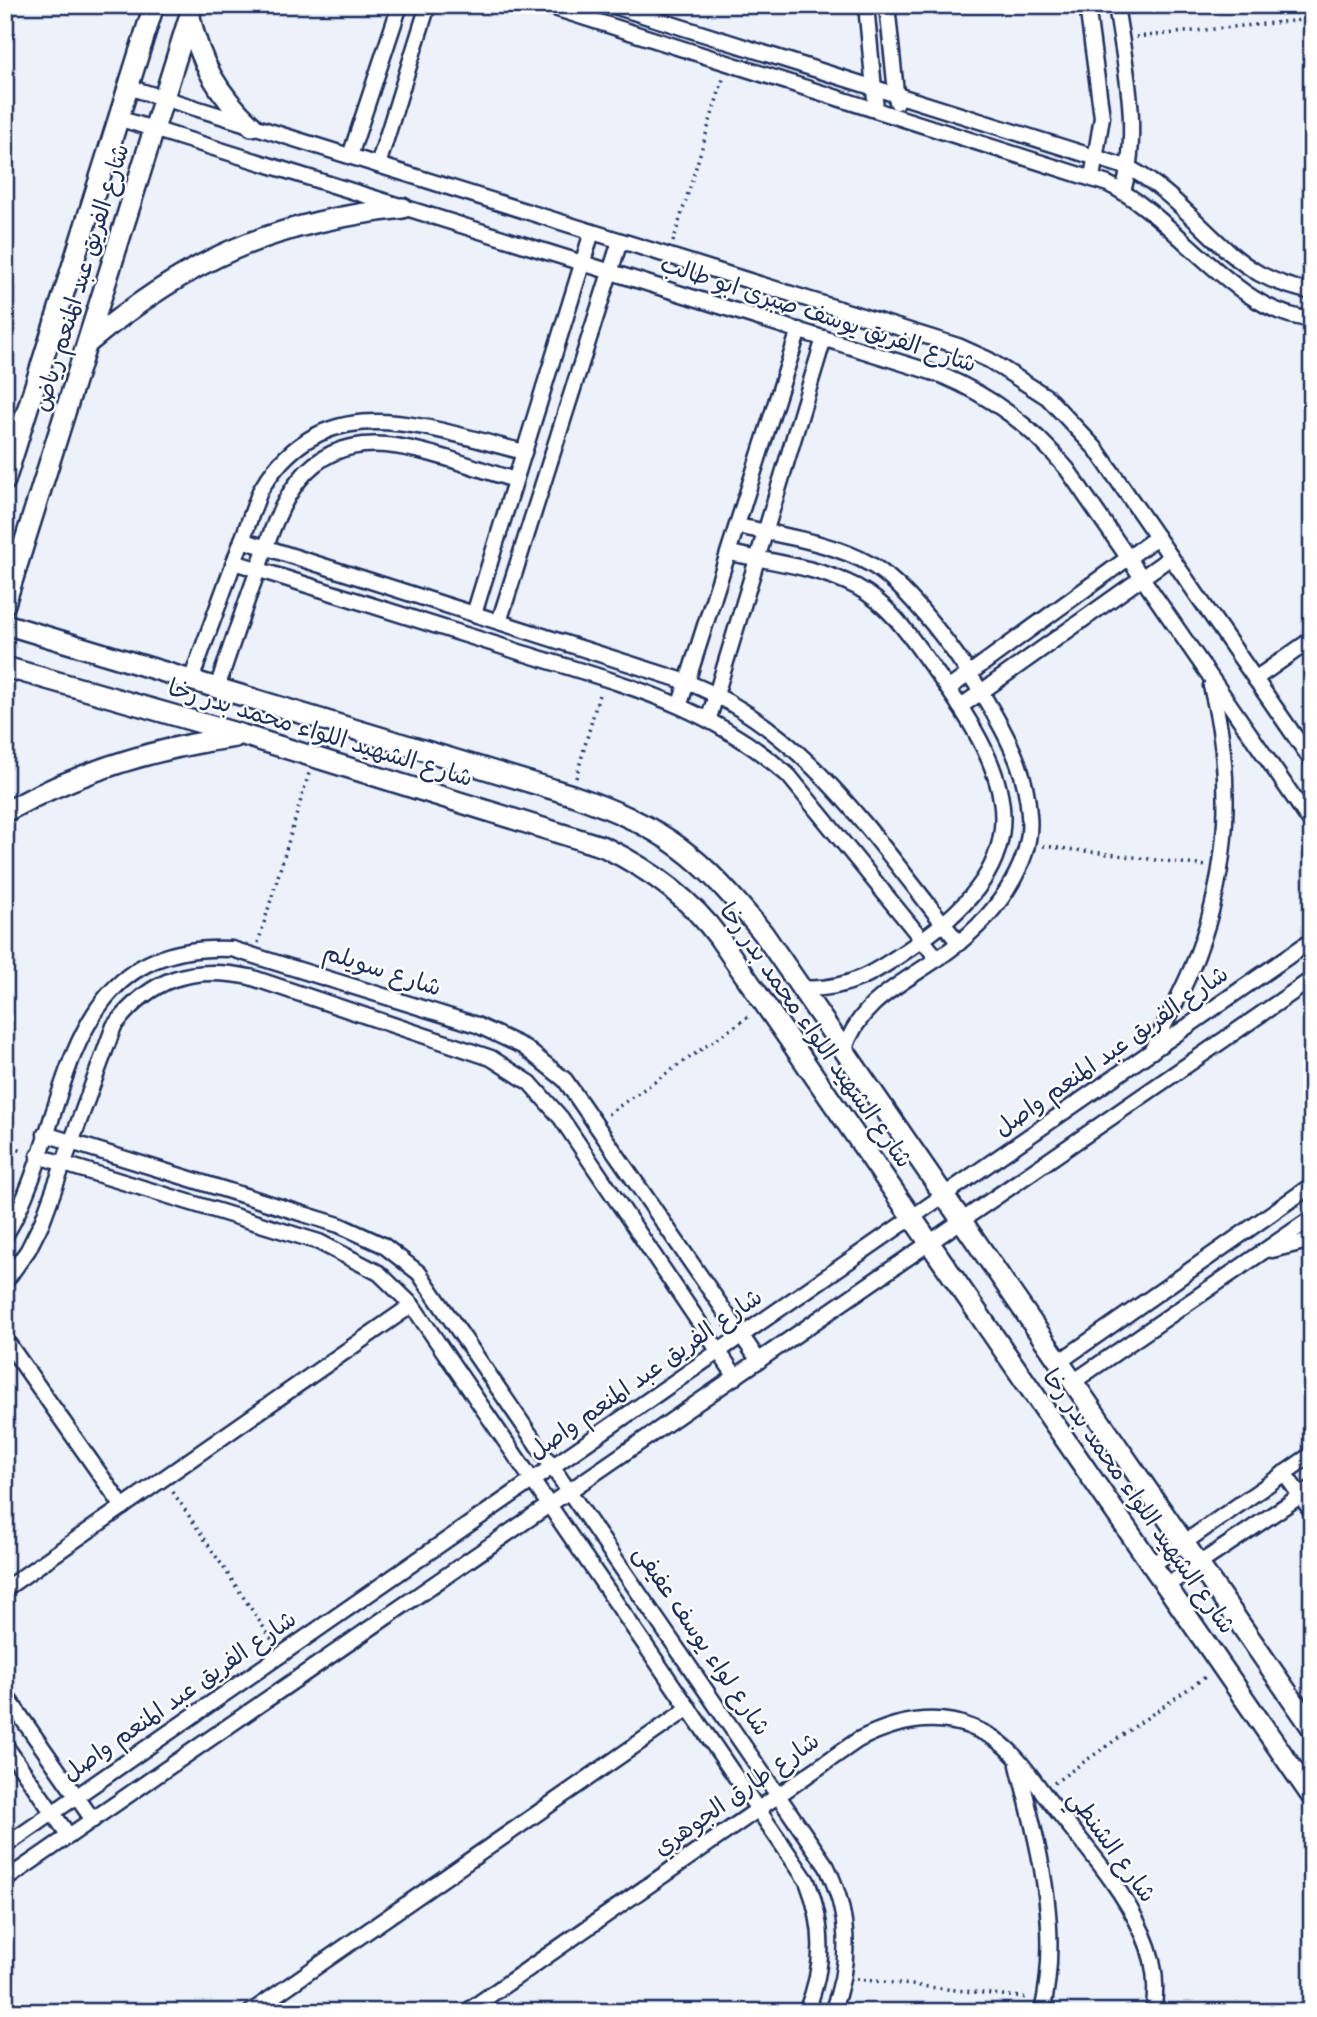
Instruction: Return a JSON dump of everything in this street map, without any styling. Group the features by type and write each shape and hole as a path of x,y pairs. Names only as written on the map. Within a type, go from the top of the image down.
{"street":[{"name":"شارع الفريق عبد المنعم رياض","path":"5,481 154,5"},
{"path":"350,156 400,5"},
{"path":"378,165 428,5"},
{"path":"545,5 1092,178 1123,191 1156,213 1242,292 1273,309 1312,318"},
{"path":"611,5 1129,168 1168,193 1258,273 1284,286 1312,292"},
{"path":"866,5 876,110"},
{"path":"887,5 899,117"},
{"path":"1087,5 1101,97 1097,156 1092,178"},
{"path":"1116,5 1131,118 1129,168 1123,191"},
{"name":"شارع الفريق عبد المنعم رياض","path":"5,604 191,11"},
{"path":"191,11 197,48 210,78 229,104 252,126"},
{"name":"شارع الفريق يوسف صبرى ابو طالب","path":"128,87 958,346 1019,377 1072,421 1096,449 1312,761"},
{"name":"شارع الفريق يوسف صبرى ابو طالب","path":"118,118 941,375 998,403 1047,444 1312,824"},
{"path":"87,344 132,306 171,280 233,248 288,228 333,217 403,208"},
{"path":"474,614 592,232"},
{"path":"499,622 620,241"},
{"path":"680,704 799,330"},
{"path":"709,718 824,338"},
{"path":"191,680 260,491 272,469 298,446 328,429 373,419 397,421 524,452"},
{"path":"217,688 279,508 290,489 305,473 342,450 386,445 515,480"},
{"path":"738,526 848,554 872,565 897,584 916,604 980,693 1018,763 1030,817 1027,844 1019,869 1006,892 985,919 959,943 868,1006 853,1027 844,1051"},
{"path":"948,689 1157,537"},
{"path":"242,540 687,682 717,694 767,724 811,763 959,943"},
{"path":"730,553 837,578 869,595 897,620 960,707 992,769 1003,816 1002,839 994,864 965,907 923,940 859,981 831,988 801,988"},
{"path":"837,578 848,554"},
{"path":"960,707 1171,557"},
{"path":"234,562 604,679 680,704 709,718 764,754 789,776 937,958"},
{"path":"897,620 916,604"},
{"name":"شارع الشهيد اللواء محمد بدر رخا","path":"5,624 572,795 648,825 704,866 763,933 1312,1728"},
{"path":"1255,679 1312,639"},
{"name":"شارع الشهيد اللواء محمد بدر رخا","path":"5,667 571,836 635,862 690,904 713,930 766,1005 1312,1797"},
{"path":"1150,1054 1197,957 1213,907 1221,868 1227,810 1226,764 1220,719 1209,674"},
{"path":"5,812 63,783 145,754 243,736"},
{"name":"شارع الفريق عبد المنعم واصل","path":"5,1846 1312,940"},
{"name":"شارع سويلم","path":"5,1236 20,1208 82,1032 95,1008 113,986 136,969 184,950 220,948 255,954 501,1035 546,1063 565,1080 596,1122 759,1361"},
{"name":"شارع سويلم","path":"5,1282 28,1250 63,1164 104,1048 129,1007 168,980 195,972 223,971 250,977 491,1058 530,1083 568,1127 736,1377"},
{"name":"شارع الفريق عبد المنعم واصل","path":"5,1881 1312,979"},
{"name":"شارع لواء يوسف عفيفى","path":"45,1134 340,1225 383,1245 419,1273 827,1867 839,1892 847,1937 843,1977 832,2012"},
{"name":"شارع لواء يوسف عفيفى","path":"38,1156 319,1242 379,1273 412,1305 807,1881 817,1907 822,1934 822,1961 816,1988 806,2012"},
{"path":"1059,1362 1312,1185"},
{"path":"1073,1382 1312,1218"},
{"path":"1260,1253 1312,1240"},
{"path":"5,1589 412,1305"},
{"path":"5,1339 123,1507"},
{"path":"1152,1565 1284,1473 1309,1461"},
{"path":"1284,1473 1306,1491 1312,1512"},
{"path":"1166,1586 1306,1491"},
{"path":"5,1694 93,1820"},
{"path":"251,2012 689,1708"},
{"name":"شارع طارق الجوهري","path":"466,2012 778,1794 858,1740 884,1727 912,1720 941,1720 969,1726 995,1739 1017,1760 1042,1791"},
{"path":"5,1745 69,1836"},
{"path":"1017,1760 1049,1904 1050,1952 1043,2006"},
{"name":"شارع الشنطي","path":"1042,1791 1129,1906 1153,1966 1156,1995 1153,2012"}],"path":[{"path":"1121,38 1312,19"},
{"path":"669,256 728,63"},
{"path":"572,795 604,679"},
{"path":"255,954 313,757"},
{"path":"1027,844 1221,868"},
{"path":"596,1122 766,1005"},
{"path":"164,1479 282,1655"},
{"path":"1042,1791 1221,1666"},
{"path":"843,1977 1043,2006"}]}
